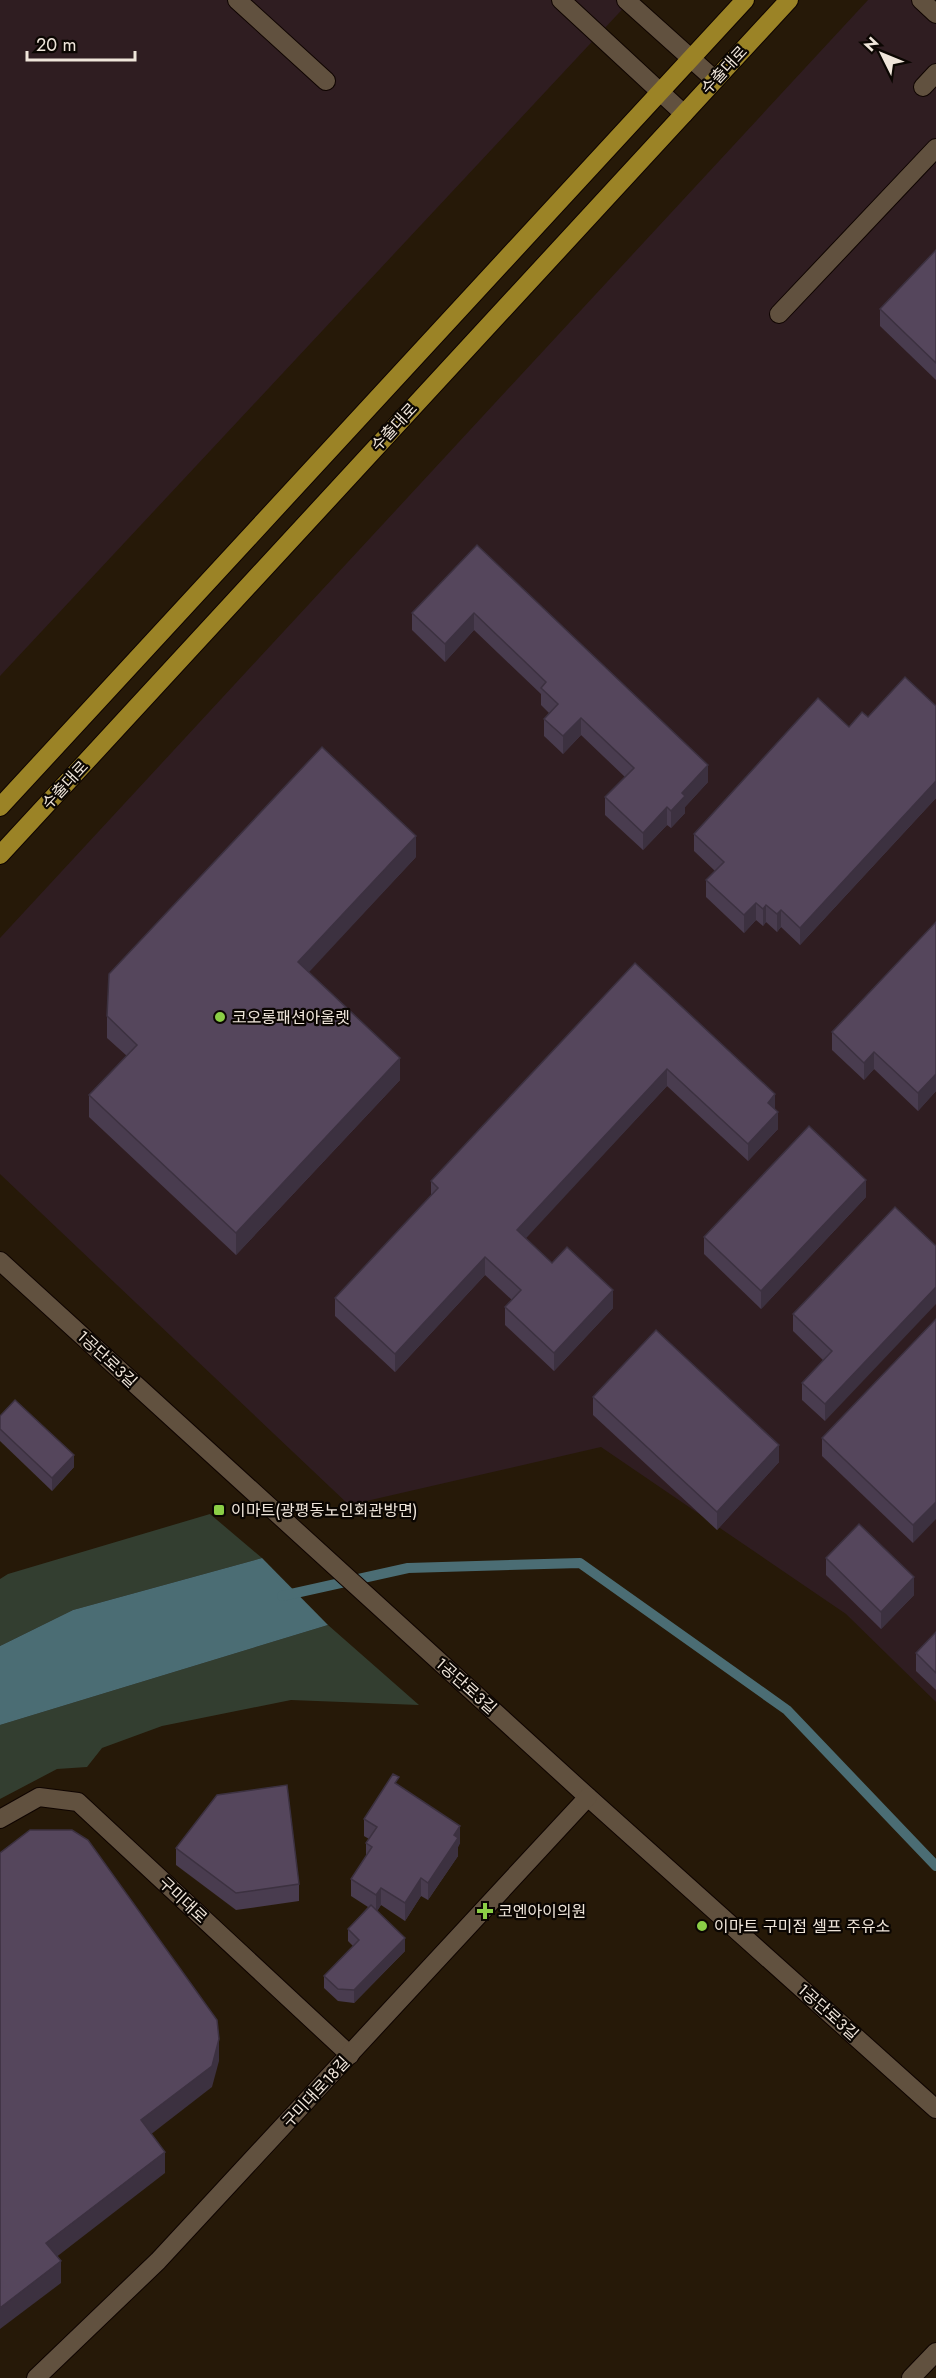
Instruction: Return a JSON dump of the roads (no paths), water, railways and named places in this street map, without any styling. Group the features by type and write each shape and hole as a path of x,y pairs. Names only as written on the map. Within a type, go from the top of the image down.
{"main road":[{"name":"수출대로","path":"0,807 745,0"},
{"name":"수출대로","path":"0,855 789,0"}],"street":[{"path":"237,0 326,81"},
{"path":"561,0 684,114"},
{"path":"626,0 715,80"},
{"path":"921,0 936,14"},
{"path":"923,87 936,73"},
{"path":"779,314 936,148"},
{"name":"1공단로3길","path":"0,1261 292,1529 936,2109"},
{"name":"구미대로","path":"0,1819 39,1797 78,1802 350,2055"},
{"name":"구미대로18길","path":"36,2378 158,2261 588,1797"},
{"path":"911,2378 936,2352"}],"water":[{"path":"262,1558 328,1625 0,1725 0,1646 73,1610"}],"waterway":[{"path":"282,1596 408,1568 580,1563 787,1710 936,1866"}],"place":[{"name":"코오롱패션아울렛","path":"220,1017"},
{"name":"이마트(광평동노인회관방면)","path":"219,1510"},
{"name":"코엔아이의원","path":"485,1911"},
{"name":"이마트 구미점 셀프 주유소","path":"702,1926"}]}
